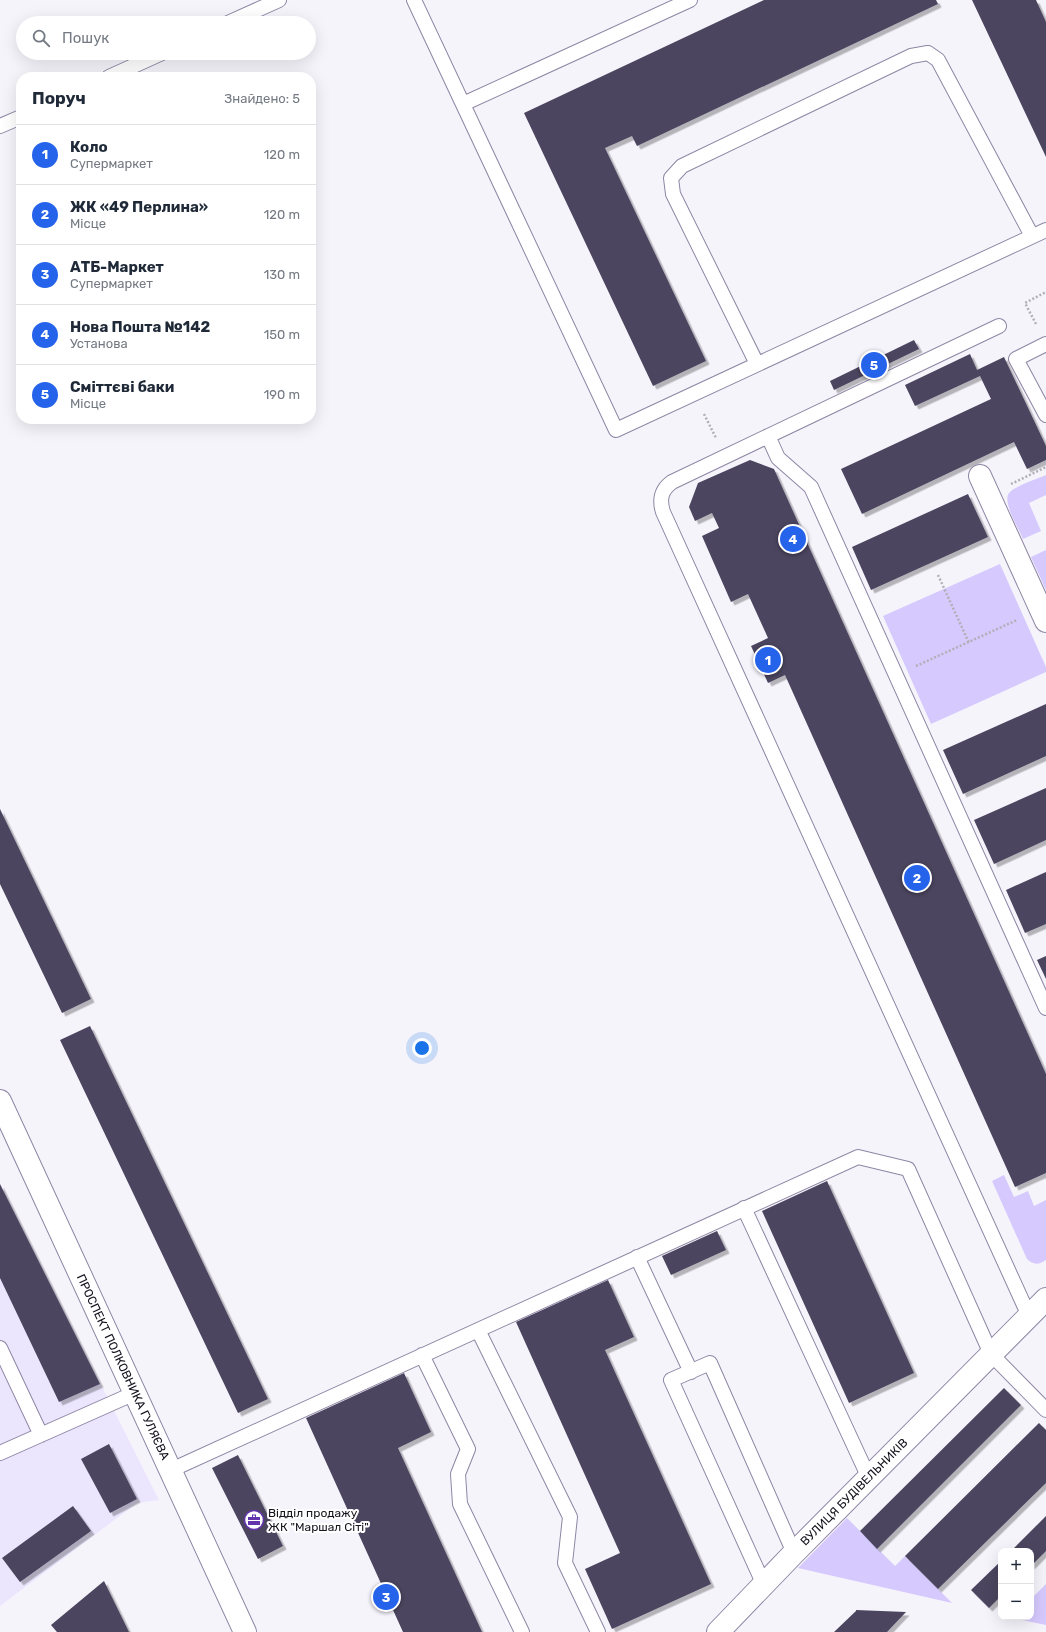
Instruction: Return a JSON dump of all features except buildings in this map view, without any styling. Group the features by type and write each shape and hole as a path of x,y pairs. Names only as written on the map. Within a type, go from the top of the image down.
{"street":[{"path":"984,485 1043,615"},
{"name":"ПРОСПЕКТ ПОЛКОВНИКА ГУЛЯЄВА","path":"0,1101 245,1632"},
{"name":"ВУЛИЦЯ БУДІВЕЛЬНИКІВ","path":"718,1632 794,1553 1046,1299"}],"lane":[{"path":"244,16 279,0"},
{"path":"414,0 616,430 1046,230"},
{"path":"463,104 690,0"},
{"path":"757,364 673,194 671,178 682,166 911,56 928,53 938,60 1032,236"},
{"path":"119,72 146,60"},
{"path":"0,126 16,118"},
{"path":"998,326 725,456 666,486 662,492 661,505 1029,1316"},
{"path":"1046,344 1016,359 1046,415"},
{"path":"768,436 778,458 811,487 1046,1008"},
{"path":"171,1470 858,1157 908,1169 991,1354 1046,1410"},
{"path":"744,1208 869,1478"},
{"path":"637,1257 691,1372"},
{"path":"478,1330 570,1517 565,1563 598,1632"},
{"path":"0,1348 41,1435"},
{"path":"422,1355 468,1449 458,1474 460,1504 522,1632"},
{"path":"764,1585 671,1380 710,1363 794,1553"},
{"path":"0,1453 135,1393"}],"path":[{"path":"1039,329 1025,303 1046,292"},
{"path":"694,393 725,456"},
{"path":"984,485 1046,468"},
{"path":"938,575 969,643"},
{"path":"896,675 969,643 1043,615"}],"shaded area":[{"path":"1046,475 1046,495 1029,503 1041,531 1023,539 1009,509 1007,497 1012,490"},
{"path":"1046,550 1046,590 1031,557"},
{"path":"1000,564 1046,667 1046,672 931,724 883,616"},
{"path":"1004,1175 1014,1197 1028,1191 1034,1206 1046,1200 1046,1260 1041,1263 1036,1264 1027,1259 992,1181"},
{"path":"0,1184 159,1500 137,1503 0,1606"},
{"path":"847,1518 895,1566 905,1556 952,1603 798,1568"},
{"path":"1046,1584 1046,1625 1022,1620 1034,1620 1034,1596"}],"place":[{"name":"Сміттєві баки","path":"874,365"},
{"name":"Нова Пошта №142","path":"793,539"},
{"name":"Коло","path":"768,660"},
{"name":"ЖК «49 Перлина»","path":"917,878"},
{"name":"Відділ продажу ЖК \"Маршал Сіті\"","path":"254,1520"},
{"name":"АТБ-Маркет","path":"386,1597"}]}
